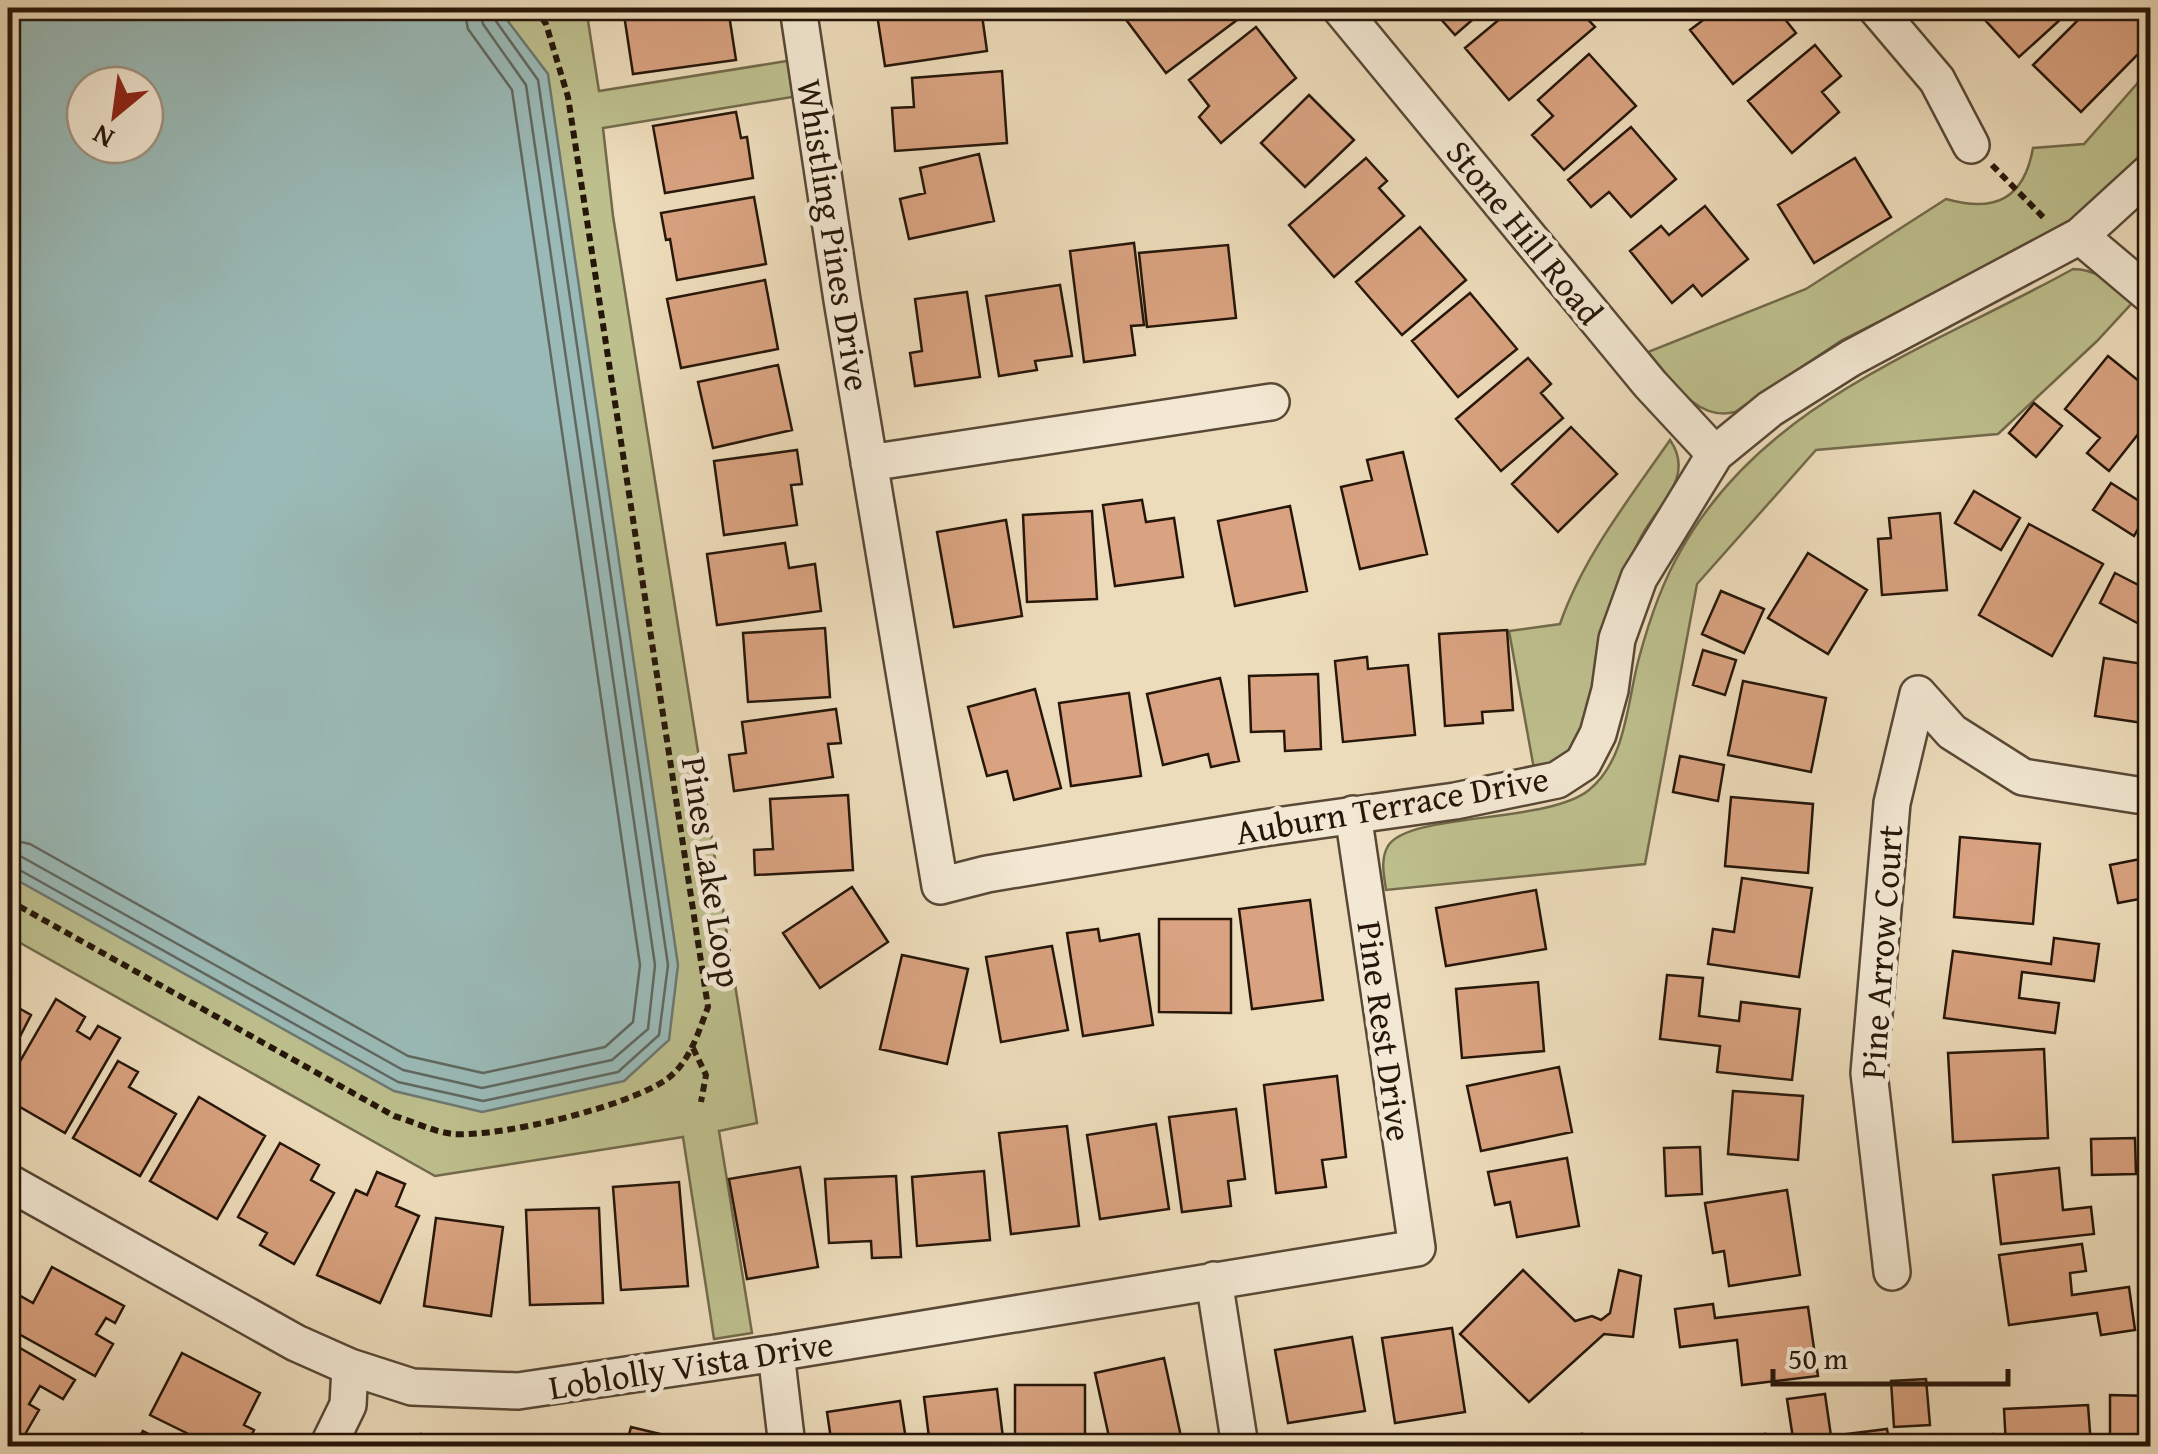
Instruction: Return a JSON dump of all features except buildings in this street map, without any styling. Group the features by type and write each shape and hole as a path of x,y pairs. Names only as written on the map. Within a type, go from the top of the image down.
{"street":[{"name":"Whistling Pines Drive","path":"798,8 940,886"},
{"name":"Stone Hill Road","path":"1340,8 1650,384 1715,454"},
{"path":"1876,8 1937,80 1971,145"},
{"name":"Auburn Terrace Drive","path":"940,886 987,874 1455,801 1557,780 1583,763 1598,734 1618,639 1638,578 1715,454 1770,409 1852,358 2074,239 2150,172"},
{"path":"2074,239 2150,296"},
{"path":"869,463 1272,402"},
{"name":"Pine Arrow Court","path":"1892,1272 1869,1073 1892,804 1918,694 1952,732 2023,777 2150,794"},
{"name":"Pine Rest Drive","path":"1353,814 1417,1248"},
{"name":"Loblolly Vista Drive","path":"8,1182 296,1343 350,1367 412,1387 518,1391 776,1354 1417,1248"},
{"path":"1214,1280 1240,1446"},
{"path":"776,1354 788,1446"},
{"path":"328,1446 348,1405 350,1367"}],"path":[{"name":"Pines Lake Loop","path":"8,900 394,1116 451,1134 505,1129 630,1098 669,1078 693,1048 708,1007 568,97 546,24 536,8"},
{"path":"1971,145 2074,239"},
{"path":"693,1048 706,1075 701,1102"}],"green space":[{"path":"8,8 586,8 599,91 793,60 798,96 603,128 613,216 757,1123 719,1131 752,1333 714,1339 683,1137 435,1176 8,936"},
{"path":"2150,69 2150,150 2072,221 2035,244 1842,340 1735,412 1721,413 1696,404 1648,352 1806,289 1946,199 1979,204 2005,198 2022,179 2033,148 2084,144"},
{"path":"2073,269 2098,275 2133,302 1998,434 1816,450 1697,584 1645,864 1386,890 1384,857 1388,846 1401,835 1450,822 1569,801 1602,777 1624,728 1643,644 1667,577 1715,500 1756,455 1854,383"},
{"path":"1670,440 1677,453 1677,477 1642,535 1617,588 1582,731 1565,757 1534,769 1509,631 1560,624 1594,552"}],"water":[{"path":"8,8 498,8 548,74 678,965 669,1040 624,1081 482,1112 394,1091 8,875"}]}
